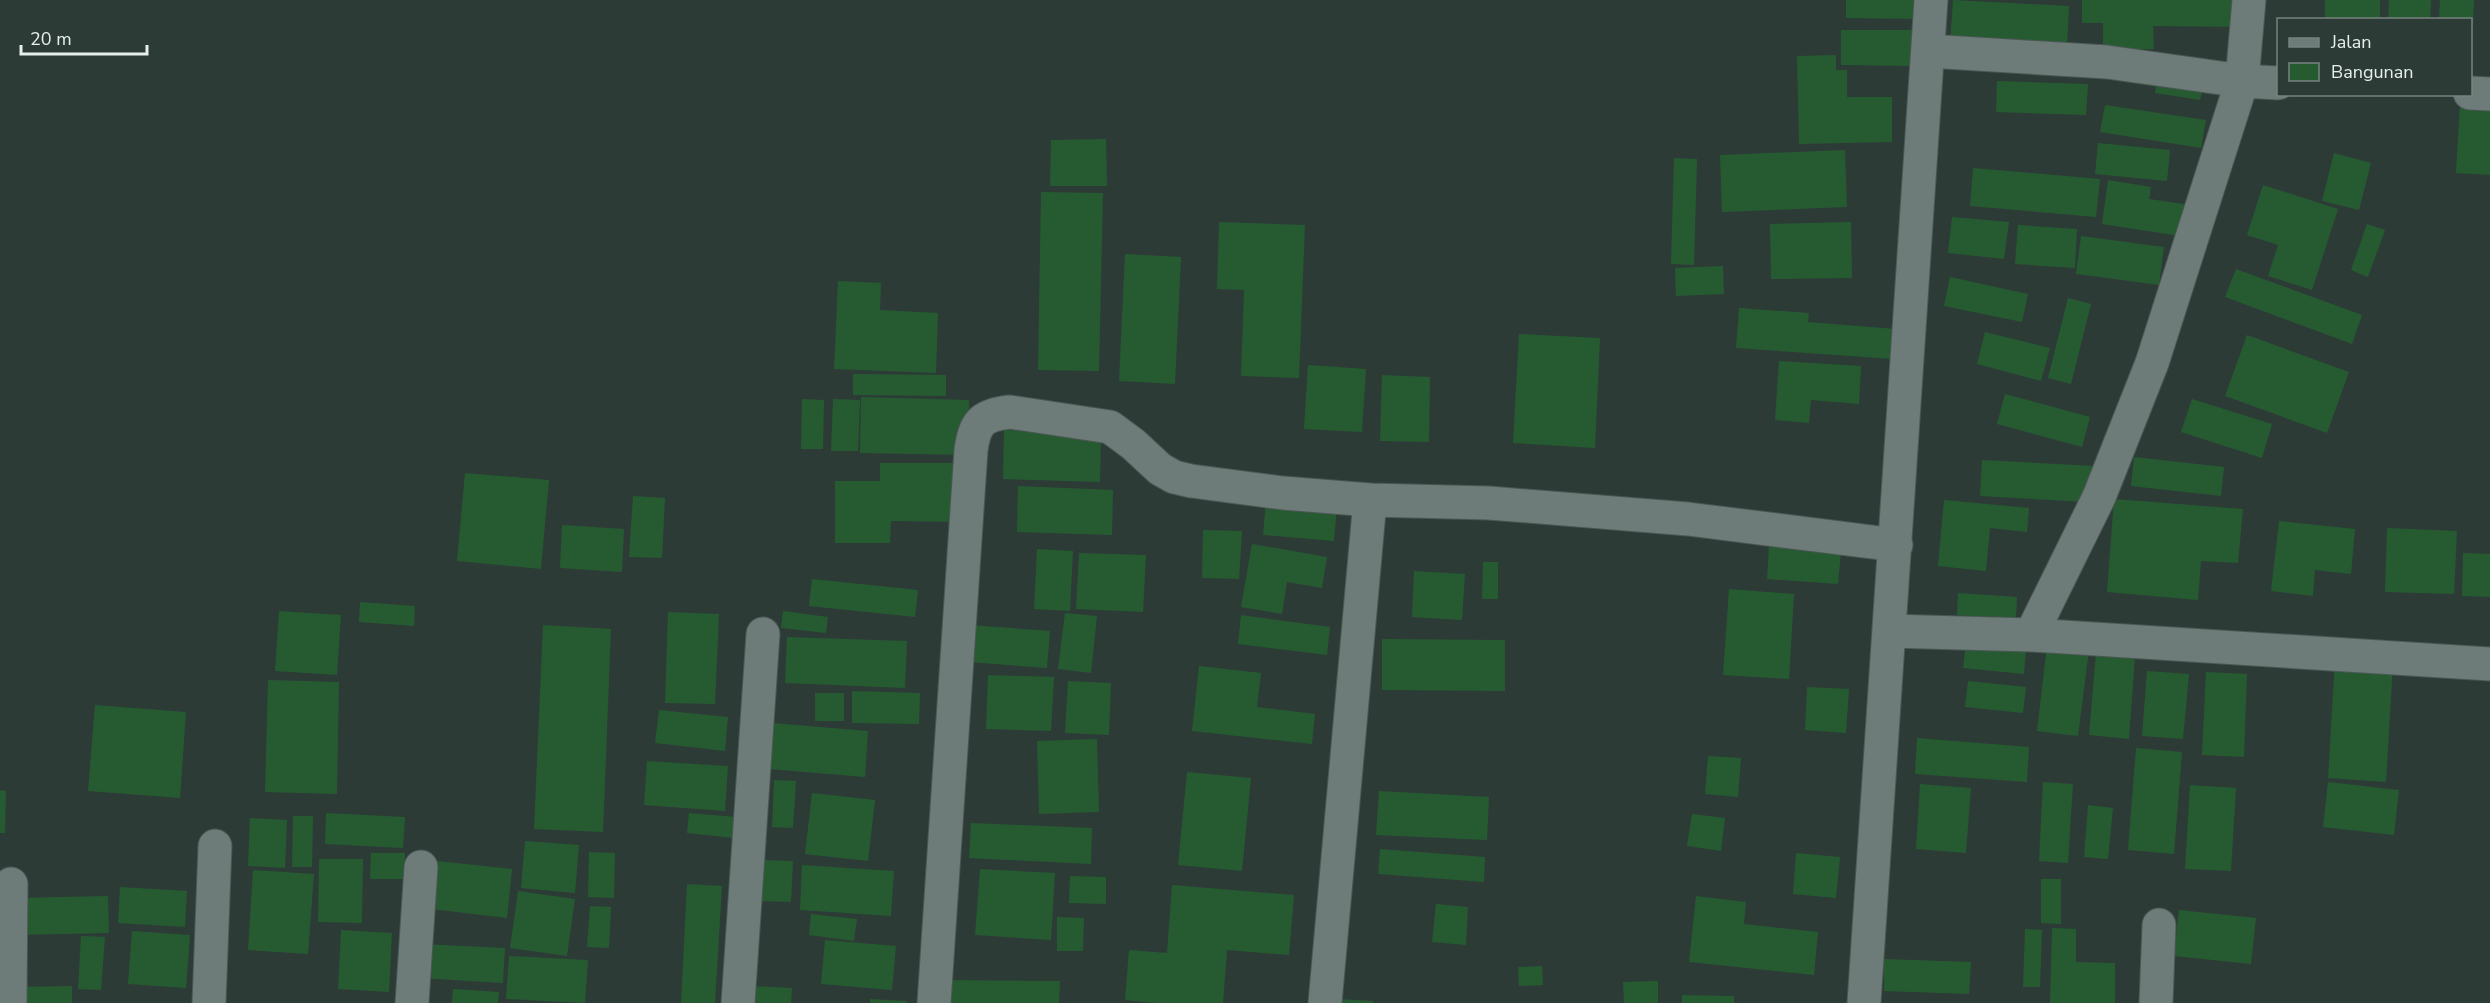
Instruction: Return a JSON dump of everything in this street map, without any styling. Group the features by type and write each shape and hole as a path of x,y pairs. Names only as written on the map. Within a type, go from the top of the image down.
{"street":[{"path":"1864,1003 1931,0"},
{"path":"2031,635 2098,497 2152,363 2242,81 2249,0"},
{"path":"1928,51 2108,62 2242,81 2277,83"},
{"path":"2472,93 2490,94"},
{"path":"934,1003 971,450 973,435 984,418 1010,412 1110,427 1160,469 1174,477 1191,481 1283,493 1370,500 1489,503 1688,519 1896,545"},
{"path":"1324,1003 1370,500"},
{"path":"1890,631 2031,635 2490,664"},
{"path":"738,1003 763,634"},
{"path":"209,1003 215,846"},
{"path":"412,1003 421,867"},
{"path":"10,1003 11,884"},
{"path":"2156,1003 2159,925"}],"building":[{"path":"1846,0 1919,0 1919,19 1846,18"},
{"path":"1953,0 2069,6 2067,50 1950,44"},
{"path":"2082,0 2239,0 2239,27 2153,26 2154,49 2103,49 2103,23 2082,23"},
{"path":"2325,0 2380,0 2380,18 2325,18"},
{"path":"2389,0 2431,0 2430,18 2388,18"},
{"path":"2440,0 2474,0 2473,26 2472,18 2439,18"},
{"path":"1841,30 1912,30 1912,66 1841,65"},
{"path":"1836,55 1836,70 1847,70 1847,97 1892,97 1892,142 1799,144 1797,56"},
{"path":"2157,80 2203,88 2200,100 2155,93"},
{"path":"1997,81 2088,84 2086,115 1996,112"},
{"path":"2460,104 2490,106 2490,175 2456,173"},
{"path":"2105,105 2206,120 2201,148 2100,132"},
{"path":"1106,139 1107,186 1050,186 1051,140"},
{"path":"2098,143 2170,150 2167,181 2095,174"},
{"path":"1845,150 1847,207 1722,212 1720,155"},
{"path":"2334,153 2371,163 2359,210 2322,201"},
{"path":"1674,158 1697,159 1694,265 1671,264"},
{"path":"1973,168 2100,179 2096,217 1970,206"},
{"path":"2108,180 2151,187 2149,199 2190,205 2186,237 2102,224"},
{"path":"2263,185 2338,209 2312,290 2268,276 2278,245 2247,235"},
{"path":"1041,192 1103,193 1099,371 1038,370"},
{"path":"1952,217 2009,222 2004,259 1948,253"},
{"path":"1219,222 1305,225 1299,378 1241,376 1244,290 1217,289"},
{"path":"1851,222 1852,278 1771,279 1770,224"},
{"path":"2367,224 2385,230 2368,277 2351,270"},
{"path":"2018,225 2077,229 2075,268 2015,264"},
{"path":"2081,236 2164,247 2159,285 2076,274"},
{"path":"1125,254 1181,257 1175,384 1119,381"},
{"path":"1723,266 1724,294 1676,296 1675,268"},
{"path":"2236,269 2362,315 2352,344 2225,297"},
{"path":"1950,277 2028,294 2022,322 1944,306"},
{"path":"838,281 881,283 880,310 938,313 936,373 834,369"},
{"path":"2068,298 2091,304 2071,384 2048,378"},
{"path":"1739,308 1809,313 1808,322 1895,329 1893,359 1736,348"},
{"path":"1985,332 2050,348 2041,381 1977,364"},
{"path":"1519,334 1600,338 1595,448 1513,443"},
{"path":"2247,335 2349,372 2327,433 2225,396"},
{"path":"1779,361 1861,366 1859,404 1811,400 1809,423 1775,420"},
{"path":"1308,365 1366,369 1362,432 1304,429"},
{"path":"853,374 946,375 946,396 853,395"},
{"path":"1382,375 1430,377 1429,442 1380,441"},
{"path":"2005,394 2090,417 2082,447 1997,424"},
{"path":"861,397 969,400 968,455 860,453"},
{"path":"802,399 824,400 823,449 801,449"},
{"path":"833,399 860,400 858,451 831,451"},
{"path":"2192,399 2272,424 2262,458 2181,432"},
{"path":"1004,430 1101,432 1100,482 1003,479"},
{"path":"2134,457 2224,467 2221,496 2131,486"},
{"path":"1982,460 2095,466 2085,502 1980,496"},
{"path":"880,463 964,463 964,522 891,521 890,543 835,543 835,481 880,481"},
{"path":"465,473 549,480 541,569 457,561"},
{"path":"1018,486 1113,490 1112,535 1017,532"},
{"path":"633,496 665,498 662,558 629,557"},
{"path":"2114,499 2243,509 2238,563 2201,561 2198,600 2107,592"},
{"path":"1266,500 1337,506 1334,541 1263,535"},
{"path":"1944,500 2029,508 2027,532 1990,528 1986,571 1938,566"},
{"path":"2279,521 2355,529 2351,574 2315,570 2313,596 2271,591"},
{"path":"562,525 624,529 622,572 560,568"},
{"path":"2387,528 2457,531 2454,594 2385,592"},
{"path":"1203,530 1242,531 1239,579 1202,578"},
{"path":"1252,544 1327,557 1322,588 1287,582 1282,614 1241,607"},
{"path":"1769,546 1841,552 1838,584 1767,579"},
{"path":"1037,549 1073,551 1070,611 1034,609"},
{"path":"1079,553 1146,555 1143,612 1076,609"},
{"path":"2463,553 2490,554 2490,597 2462,596"},
{"path":"1483,562 1498,562 1498,599 1482,599"},
{"path":"1414,571 1465,574 1462,620 1412,617"},
{"path":"812,579 918,590 915,617 809,606"},
{"path":"1729,589 1794,594 1789,679 1723,675"},
{"path":"1958,593 2017,597 2016,618 1957,615"},
{"path":"360,602 415,606 414,626 359,622"},
{"path":"279,611 341,615 337,675 275,671"},
{"path":"783,611 828,617 826,633 781,628"},
{"path":"668,612 719,614 715,704 665,703"},
{"path":"1065,613 1097,616 1091,673 1058,669"},
{"path":"1241,615 1330,627 1327,655 1238,644"},
{"path":"543,625 611,629 603,832 534,829"},
{"path":"970,625 1050,631 1047,668 968,662"},
{"path":"787,637 907,641 905,688 785,683"},
{"path":"1382,639 1505,640 1505,691 1382,690"},
{"path":"1966,643 2026,649 2024,674 1963,668"},
{"path":"2047,645 2089,650 2078,736 2037,731"},
{"path":"2096,653 2135,656 2129,739 2089,735"},
{"path":"2335,660 2393,663 2386,782 2328,778"},
{"path":"1199,666 1261,673 1257,707 1315,714 1312,744 1192,731"},
{"path":"2147,671 2189,674 2183,739 2142,736"},
{"path":"2206,672 2247,674 2244,757 2202,755"},
{"path":"988,675 1054,677 1051,731 986,729"},
{"path":"268,680 339,682 337,794 265,792"},
{"path":"1068,681 1111,683 1109,735 1065,733"},
{"path":"1968,681 2026,687 2023,713 1965,707"},
{"path":"1807,687 1849,689 1846,733 1805,730"},
{"path":"852,691 920,693 919,724 852,723"},
{"path":"815,693 844,693 844,721 815,721"},
{"path":"95,705 186,712 180,798 88,791"},
{"path":"659,710 728,717 725,751 655,743"},
{"path":"772,723 868,731 865,777 769,769"},
{"path":"1917,738 2029,747 2027,782 1915,774"},
{"path":"1097,739 1099,812 1039,814 1037,741"},
{"path":"2136,748 2182,752 2174,854 2128,850"},
{"path":"1708,756 1741,758 1738,797 1705,794"},
{"path":"647,761 728,766 725,811 644,805"},
{"path":"1187,772 1251,778 1242,871 1178,865"},
{"path":"774,780 796,781 793,828 772,827"},
{"path":"2043,782 2073,784 2068,863 2039,861"},
{"path":"2328,782 2399,790 2394,835 2323,827"},
{"path":"1920,784 1971,788 1966,853 1916,849"},
{"path":"2190,785 2236,788 2231,871 2185,869"},
{"path":"0,790 6,791 5,833 0,833"},
{"path":"1379,791 1489,797 1487,840 1376,835"},
{"path":"812,793 875,800 868,861 805,854"},
{"path":"2088,805 2113,808 2108,859 2084,857"},
{"path":"326,813 405,817 403,848 325,844"},
{"path":"689,813 736,817 734,838 687,833"},
{"path":"1692,814 1725,818 1721,851 1687,846"},
{"path":"293,816 313,816 312,867 292,867"},
{"path":"250,818 287,820 285,868 248,866"},
{"path":"971,823 1092,828 1091,864 969,858"},
{"path":"525,841 579,845 575,893 521,888"},
{"path":"1380,849 1485,857 1484,882 1378,874"},
{"path":"589,852 615,853 614,898 588,897"},
{"path":"371,853 405,853 404,879 370,879"},
{"path":"1796,853 1840,857 1836,898 1793,894"},
{"path":"319,859 363,859 362,923 318,922"},
{"path":"764,860 793,861 791,902 762,901"},
{"path":"437,861 512,869 507,918 431,909"},
{"path":"802,865 894,871 891,916 800,910"},
{"path":"980,869 1055,873 1051,940 975,935"},
{"path":"253,870 314,874 308,954 248,950"},
{"path":"1070,876 1106,877 1106,904 1069,903"},
{"path":"2041,879 2061,879 2061,924 2041,923"},
{"path":"687,884 722,886 715,1003 681,1003"},
{"path":"1172,885 1294,895 1289,955 1227,950 1223,1003 1157,1003 1125,1000 1129,950 1167,953"},
{"path":"120,887 187,891 185,927 118,923"},
{"path":"518,891 575,899 567,956 510,948"},
{"path":"108,896 109,933 17,935 16,898"},
{"path":"1696,896 1746,902 1744,924 1818,932 1814,975 1689,962"},
{"path":"1436,904 1468,907 1466,945 1432,942"},
{"path":"590,906 611,907 609,948 587,947"},
{"path":"2179,910 2256,918 2251,964 2174,956"},
{"path":"811,914 857,919 854,941 809,935"},
{"path":"1057,917 1084,918 1083,951 1057,951"},
{"path":"2052,928 2076,929 2076,962 2115,963 2115,1003 2050,1003"},
{"path":"2025,929 2042,930 2040,987 2023,987"},
{"path":"341,930 392,933 389,992 338,989"},
{"path":"132,931 190,935 186,988 128,984"},
{"path":"81,936 105,937 101,990 78,989"},
{"path":"825,940 896,946 892,990 821,984"},
{"path":"422,944 505,948 503,983 421,978"},
{"path":"509,956 588,960 585,1003 506,999"},
{"path":"1884,959 1971,962 1969,994 1884,991"},
{"path":"1542,966 1543,985 1519,986 1518,967"},
{"path":"942,980 1060,981 1059,1003 942,1003"},
{"path":"1658,981 1658,1003 1624,1003 1623,982"},
{"path":"72,986 72,1003 15,1003 15,987"},
{"path":"749,986 792,988 791,1003 748,1003"},
{"path":"453,989 499,992 498,1003 452,1003"},
{"path":"1682,995 1734,996 1734,1003 1682,1003"},
{"path":"870,999 907,1001 907,1003 870,1003"},
{"path":"1339,999 1373,1001 1373,1003 1339,1003"}]}
